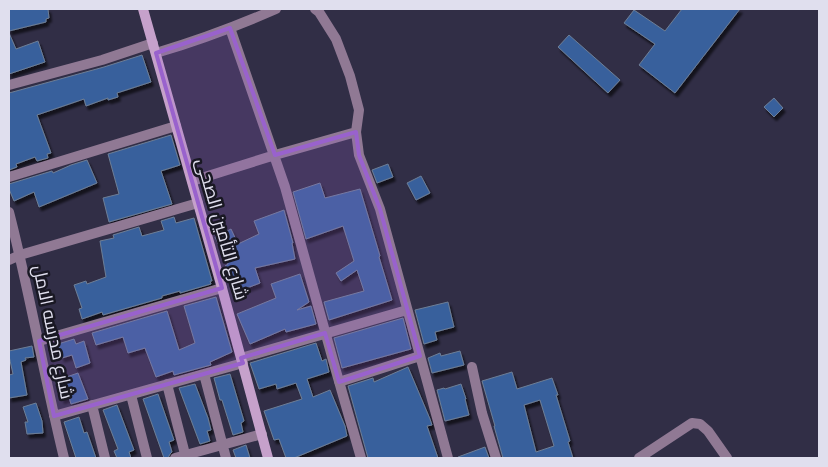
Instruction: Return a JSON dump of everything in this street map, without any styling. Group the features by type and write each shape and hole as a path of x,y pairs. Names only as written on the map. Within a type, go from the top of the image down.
{"street":[{"name":"شارع التأمين الصحى","path":"144,9 268,458"},
{"path":"9,85 102,60 154,48 190,43 276,9"},
{"path":"316,9 320,12 336,39 350,76 359,110 356,132 359,155 380,209 448,458"},
{"path":"230,28 285,187 361,458"},
{"path":"9,177 176,126"},
{"path":"192,180 356,132"},
{"path":"9,260 20,255 198,203"},
{"name":"شارع مدرسه الامل","path":"9,212 64,458"},
{"path":"39,341 222,288"},
{"path":"54,416 204,374 325,333 407,310"},
{"path":"339,382 420,356"},
{"path":"472,368 482,414 496,458"},
{"path":"204,374 226,458"},
{"path":"168,384 186,457"},
{"path":"131,395 146,458"},
{"path":"92,405 105,458"},
{"path":"639,458 692,423 700,424 708,431 727,458"},
{"path":"175,458 186,457 262,434"}],"highlighted area":[{"path":"230,28 275,155 356,132 359,155 380,209 420,356 339,382 325,333 241,358 243,363 54,416 39,341 222,288 156,53"}],"building":[{"path":"9,9 48,9 49,18 46,19 46,22 9,31"},
{"path":"682,9 740,9 675,93 639,65 655,44 624,23 634,10 665,31"},
{"path":"9,33 16,49 38,41 45,62 9,74"},
{"path":"569,35 620,80 608,93 558,47"},
{"path":"142,55 151,82 117,93 118,97 108,100 108,98 86,106 84,99 37,115 51,153 47,154 48,158 37,161 35,157 16,164 17,167 9,170 9,93"},
{"path":"774,98 783,108 774,117 764,107"},
{"path":"171,135 180,165 161,171 172,204 109,222 103,198 119,194 108,154"},
{"path":"87,160 97,183 39,207 34,192 14,201 9,184 52,171 53,173"},
{"path":"388,164 393,177 377,183 372,170"},
{"path":"421,176 430,193 416,200 407,183"},
{"path":"320,183 325,198 360,189 392,300 329,320 324,302 364,291 357,270 341,281 336,273 354,261 343,226 306,239 293,192"},
{"path":"284,210 293,243 295,259 255,268 260,283 234,293 225,266 228,264 215,237 231,229 238,244 259,234 254,221"},
{"path":"174,217 176,223 194,218 212,281 210,281 211,284 162,296 162,298 103,315 102,312 82,319 79,309 82,308 74,285 86,281 87,284 106,277 100,241 114,238 113,235 139,227 142,236 164,230 161,221"},
{"path":"300,274 309,302 297,310 311,306 316,324 286,332 285,329 250,344 237,314 276,298 271,284"},
{"path":"216,297 232,352 210,362 211,365 174,375 173,371 156,377 145,348 128,353 123,337 96,345 92,333 167,311 179,350 195,343 184,306"},
{"path":"448,302 454,327 435,332 437,340 424,344 415,310"},
{"path":"403,318 411,349 342,368 334,338"},
{"path":"74,339 76,344 84,341 90,363 76,368 72,355 62,358 58,344"},
{"path":"316,343 322,361 326,359 329,372 307,379 313,397 330,390 345,426 347,436 294,458 286,458 279,439 274,440 264,411 302,399 296,383 277,389 276,384 259,389 250,363"},
{"path":"32,346 34,357 25,358 26,360 21,362 27,395 9,398 9,375 13,374 9,351"},
{"path":"460,351 464,365 432,373 428,358 440,353 441,356"},
{"path":"408,367 432,425 427,426 438,458 368,458 348,386 373,378 374,382"},
{"path":"512,372 517,389 552,378 573,458 503,458 482,381","holes":["540,400 554,446 536,452 524,405"]},
{"path":"78,373 88,399 71,404 69,397 62,400 55,381"},
{"path":"230,374 244,421 241,423 243,432 233,435 214,378"},
{"path":"195,384 211,430 207,431 210,441 200,444 179,388"},
{"path":"461,384 469,415 445,421 437,390"},
{"path":"158,394 174,440 169,442 172,452 168,458 164,458 143,399"},
{"path":"36,403 42,421 43,433 27,434 25,422 28,422 23,407"},
{"path":"117,405 134,450 129,452 131,458 117,458 114,451 118,449 103,410"},
{"path":"79,417 84,433 87,432 96,458 76,458 64,422"},
{"path":"246,445 250,458 236,458 233,450"},
{"path":"485,447 489,458 458,458 458,457"}]}
